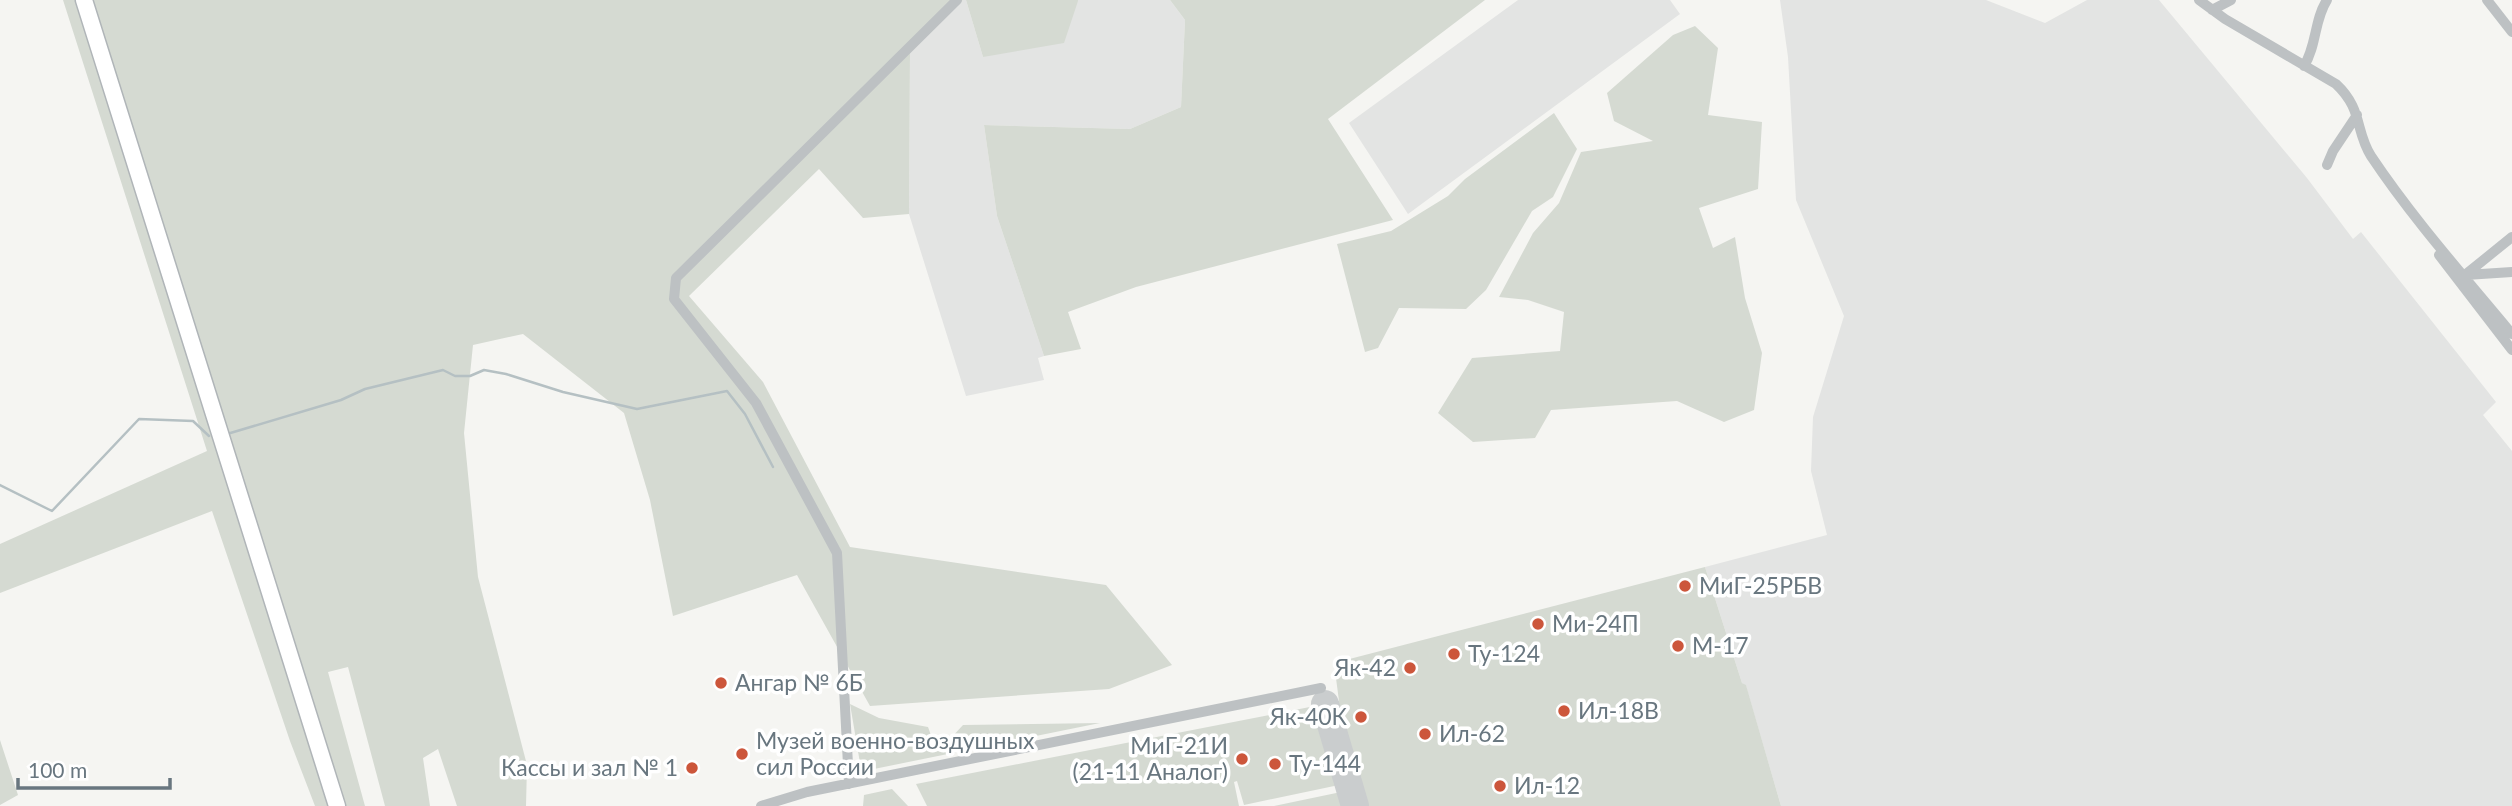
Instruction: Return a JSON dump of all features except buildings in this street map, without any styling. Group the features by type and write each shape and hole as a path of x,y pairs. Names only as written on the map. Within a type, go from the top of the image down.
{"street":[{"path":"84,0 337,806"},
{"path":"849,784 837,553 756,403 674,299 676,278 957,0"},
{"path":"2199,0 2336,84 2349,96 2369,152 2395,192 2512,350"},
{"path":"2212,10 2231,0"},
{"path":"2304,66 2312,49 2321,10 2327,0"},
{"path":"2487,0 2512,32"},
{"path":"2327,165 2357,115"},
{"path":"2460,278 2512,237"},
{"path":"2460,278 2512,272"},
{"path":"2460,278 2512,334"},
{"path":"761,806 807,792 1321,688"}],"shaded area":[{"path":"63,0 963,0 910,53 909,214 863,218 819,169 689,296 763,382 850,547 1106,585 1172,665 1109,689 870,706 797,575 673,616 650,500 624,413 523,334 473,345 464,433 478,577 527,765 526,806 457,806 438,749 423,758 430,806 385,806 348,667 328,672 365,806 315,806 290,741 212,511 0,593 0,544 207,451"},
{"path":"966,0 983,57 1078,0 1170,0 1185,20 1181,107 1130,129 984,125 997,216 1044,356 1038,358 1044,380 966,396 909,214 910,53"},
{"path":"966,0 1078,1 1064,43 983,57"},
{"path":"1170,0 1485,0 1328,119 1393,220 1136,287 1068,312 1081,349 1044,356 997,216 984,125 1130,129 1181,107 1185,20"},
{"path":"1518,0 1670,0 1680,14 1408,214 1349,123"},
{"path":"1780,0 1986,0 2045,23 2087,0 2159,0 2307,178 2353,239 2361,232 2496,402 2483,415 2512,451 2512,806 1781,806 1746,686 1742,683 1705,567 1827,535 1811,471 1813,417 1844,316 1796,200 1788,57"},
{"path":"1695,26 1718,48 1708,115 1762,122 1758,189 1699,208 1713,248 1735,237 1745,298 1762,353 1754,410 1724,422 1677,401 1551,410 1535,438 1473,442 1438,413 1472,358 1560,351 1564,312 1528,300 1499,297 1533,233 1559,203 1581,152 1653,141 1614,121 1607,93 1673,35"},
{"path":"1554,113 1577,149 1553,197 1532,211 1486,290 1466,309 1399,308 1378,348 1365,352 1337,244 1391,231 1448,196 1465,179"},
{"path":"1705,567 1742,683 1746,685 1781,806 1365,806 1334,702 1339,701 1334,663"},
{"path":"850,704 879,718 928,727 932,738 950,739 963,725 1100,723 874,769 860,763"},
{"path":"1315,706 1339,785 1244,805 1237,781 1234,782 1239,806 927,806 916,784"},
{"path":"0,740 18,795 0,805"},
{"path":"892,789 908,806 863,806 864,795"},
{"path":"1341,792 1347,806 1274,806"}],"waterway":[{"path":"227,434 341,400 365,389 443,370 455,376 470,376 484,370 637,409 727,391 745,414 773,467"},
{"path":"0,485 52,511 139,419 193,421 209,436"}],"taxiway":[{"path":"1325,704 1355,806"}],"place":[{"name":"МиГ-25РБВ","path":"1685,586"},
{"name":"Ми-24П","path":"1538,624"},
{"name":"М-17","path":"1678,646"},
{"name":"Ту-124","path":"1454,654"},
{"name":"Як-42","path":"1410,668"},
{"name":"Ангар № 6Б","path":"721,683"},
{"name":"Ил-18В","path":"1564,711"},
{"name":"Як-40К","path":"1361,717"},
{"name":"Ил-62","path":"1425,734"},
{"name":"Музей военно-воздушных сил России","path":"742,754"},
{"name":"МиГ-21И (21-11 Аналог)","path":"1242,759"},
{"name":"Ту-144","path":"1275,764"},
{"name":"Кассы и зал № 1","path":"692,768"},
{"name":"Ил-12","path":"1500,786"}]}
